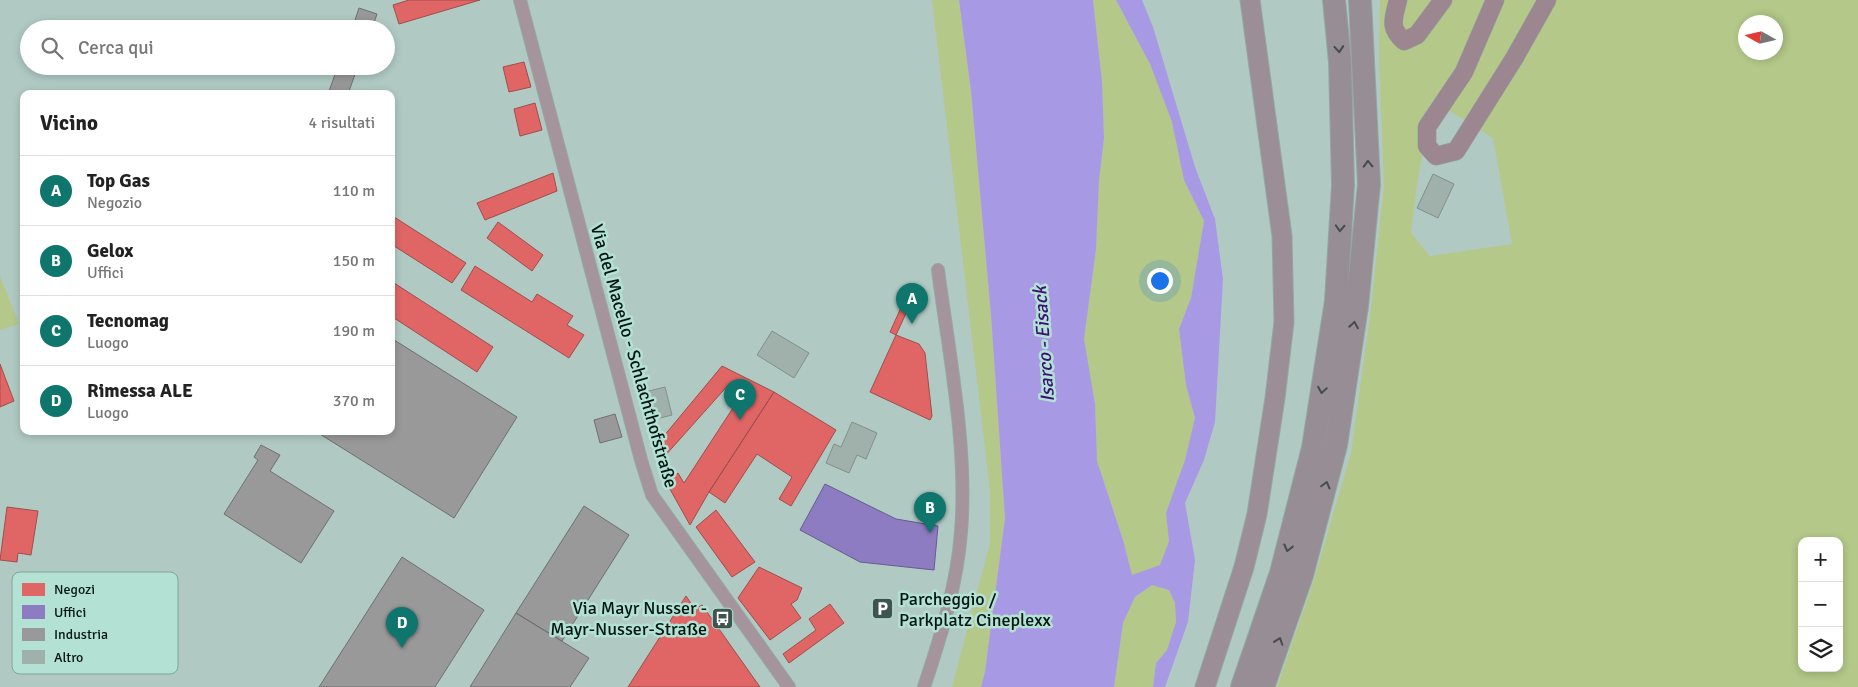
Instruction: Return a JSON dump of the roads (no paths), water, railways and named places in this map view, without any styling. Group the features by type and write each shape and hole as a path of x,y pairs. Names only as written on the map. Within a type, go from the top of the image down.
{"highway":[{"path":"1242,687 1282,573 1314,448 1336,301 1343,185 1340,62 1334,0"},
{"path":"1263,687 1302,575 1336,445 1357,306 1369,184 1360,0"}],"main road":[{"path":"1205,687 1244,567 1257,514 1276,398 1284,322 1282,236 1250,0"}],"street":[{"name":"Via del Macello - Schlachthofstraße","path":"520,0 641,460 652,495 789,687"},
{"path":"1398,0 1393,25 1396,34 1404,42 1417,36 1443,0"},
{"path":"1495,0 1464,72 1427,127 1427,146 1436,156 1456,151 1515,57 1546,0"},
{"path":"924,687 950,602 961,532 962,469 938,270"}],"water":[{"name":"Isarco - Eisack","path":"959,0 1093,0 1102,82 1104,138 1099,180 1096,249 1084,339 1095,404 1097,461 1123,540 1132,575 1160,565 1169,541 1166,513 1185,460 1195,418 1186,385 1179,329 1191,298 1204,221 1184,180 1172,122 1150,64 1116,0 1142,0 1153,27 1195,167 1215,219 1223,279 1215,422 1204,460 1185,503 1195,560 1188,622 1165,687 1153,687 1156,663 1167,650 1176,622 1175,603 1169,590 1152,585 1135,597 1123,623 1114,687 981,687 985,672 1005,518 991,315 971,91"}],"place":[{"name":"Top Gas","path":"912,324"},
{"name":"Tecnomag","path":"740,420"},
{"name":"Gelox","path":"930,533"},
{"name":"Parcheggio / Parkplatz Cineplexx","path":"883,609"},
{"name":"Via Mayr Nusser - Mayr-Nusser-Straße","path":"723,618"},
{"name":"Rimessa ALE","path":"402,648"}]}
